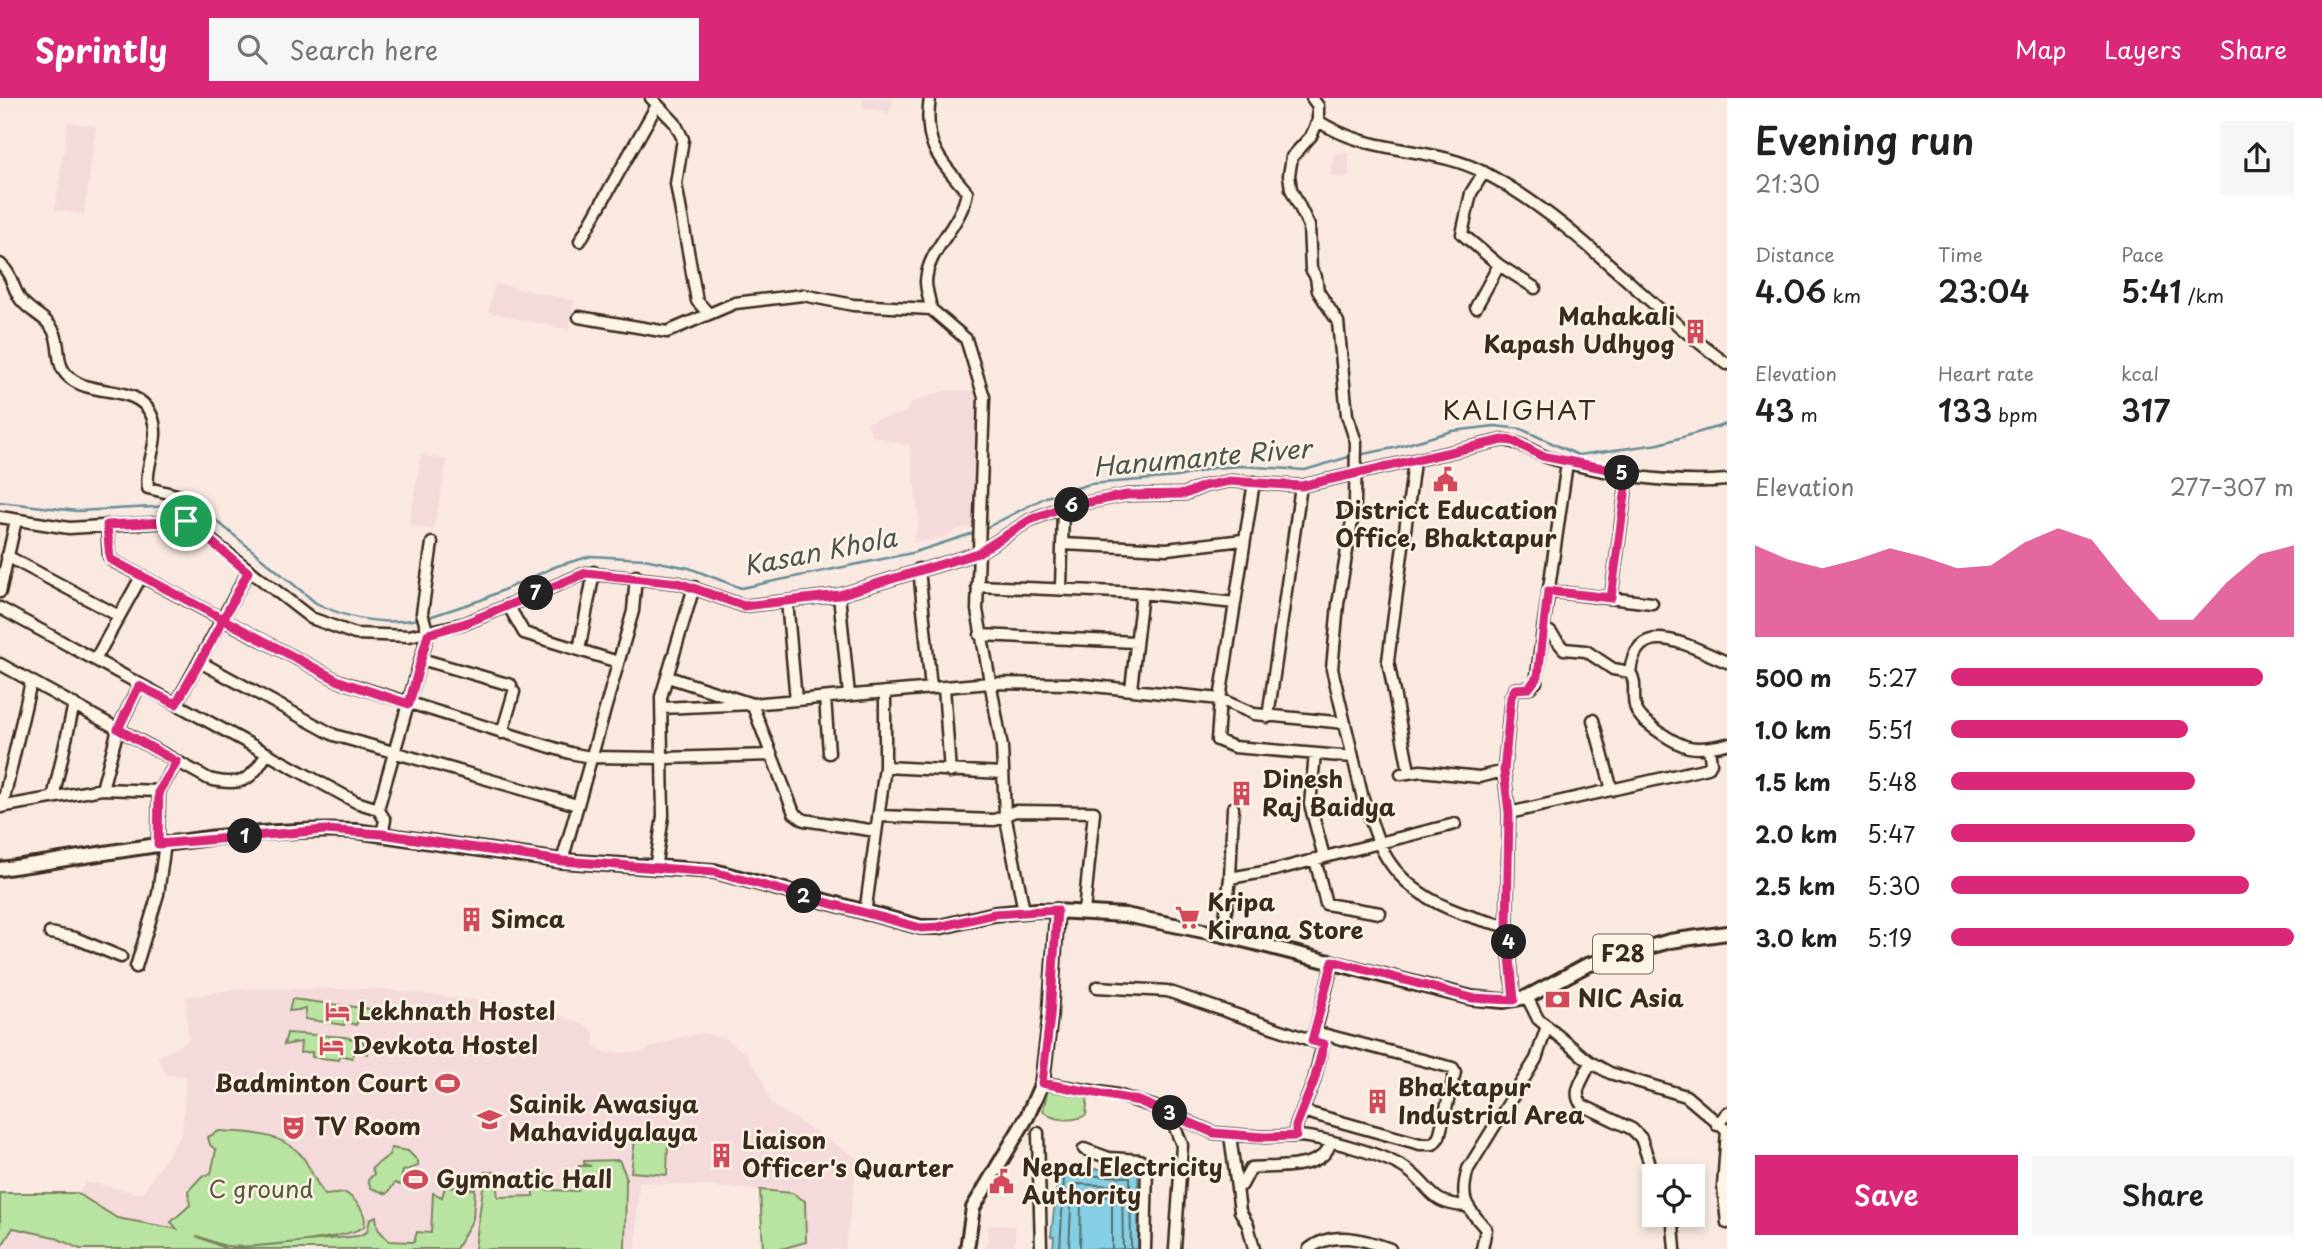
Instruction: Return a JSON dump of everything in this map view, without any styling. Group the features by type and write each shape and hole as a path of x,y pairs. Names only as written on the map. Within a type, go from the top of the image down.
{"main road":[{"name":"F28","path":"0,869 161,844 325,830 382,834 562,861 714,872 865,914 928,928 1024,911 1057,910 1149,919 1333,961 1472,998 1514,1000 1527,997 1587,965 1670,941 1727,933"},
{"path":"967,1249 973,1208 1027,1117 1042,1083 1050,1017 1057,910"}],"street":[{"path":"930,98 926,124 930,139 943,164 967,192 964,211 931,261 926,283 931,309"},
{"path":"1312,98 1318,106 1318,121 1311,136 1292,157 1289,175 1291,189 1309,226 1311,268 1317,277 1318,291 1338,322 1347,415 1355,434 1357,451 1332,669 1363,799 1379,843 1391,865 1423,895 1457,912 1507,926"},
{"path":"580,241 654,101 676,124 683,139 676,184 697,301 708,313"},
{"path":"1318,121 1348,138 1468,165 1484,172 1549,215 1602,257 1650,303 1727,365"},
{"path":"1484,172 1471,193 1462,234 1499,265 1535,288"},
{"path":"0,264 10,274 19,298 55,332 58,357 69,377 79,384 127,395 147,408 156,432 148,488 181,496 185,511 248,572 311,618 344,631 393,636 466,623 508,604 594,572 636,576 694,587 744,606 839,595 978,553 1030,520 1063,507 1127,495 1185,494 1204,486 1230,481 1301,486 1357,469 1415,463 1503,440 1513,441 1542,456 1567,463 1695,483 1727,480"},
{"path":"1476,307 1499,265"},
{"path":"579,317 667,332 735,303 803,295 853,305 931,309 966,339 984,397 977,586 980,635 1002,747 1005,814 1024,911"},
{"path":"1415,463 1388,662 1405,772 1479,777 1504,771"},
{"path":"1514,1000 1507,926 1509,813 1504,771 1511,697 1515,689 1529,688 1536,682 1567,463"},
{"path":"1611,598 1628,473"},
{"path":"1254,482 1220,699 1217,740 1234,747 1353,757"},
{"path":"1268,717 1301,486"},
{"path":"1061,589 1063,507"},
{"path":"0,517 69,528 107,525 185,511"},
{"path":"0,592 16,520"},
{"path":"107,525 110,559 339,681 502,733 590,757 772,755"},
{"path":"1062,544 1167,549 1244,540"},
{"path":"382,834 384,820 378,809 421,659 426,629 422,613 432,543"},
{"path":"7,556 119,616"},
{"path":"919,569 931,688"},
{"path":"176,704 248,572"},
{"path":"579,650 594,572"},
{"path":"562,861 633,611 636,576"},
{"path":"95,660 141,577"},
{"path":"977,586 1142,593 1235,603"},
{"path":"656,869 663,816 661,708 694,587"},
{"path":"1548,591 1652,603"},
{"path":"1131,689 1142,593"},
{"path":"839,595 849,695"},
{"path":"787,601 796,700"},
{"path":"508,604 524,633 618,662"},
{"path":"0,608 356,802 378,809"},
{"path":"1543,630 1550,632 1564,649 1586,651 1613,669 1630,672"},
{"path":"980,635 1136,642"},
{"path":"1727,662 1679,643 1649,638 1639,643 1634,652 1630,672 1635,680 1636,709 1642,719 1678,745 1693,749 1727,744"},
{"path":"421,659 512,688 502,733"},
{"path":"200,662 334,735 577,805"},
{"path":"0,664 209,779 230,783 255,775 267,753"},
{"path":"668,677 752,704"},
{"path":"31,682 1,807 102,789 159,791"},
{"path":"661,708 752,704 990,683 1131,689 1220,699 1230,706 1268,717 1345,723"},
{"path":"102,789 118,729 139,686"},
{"path":"944,687 950,772"},
{"path":"865,914 884,767 885,692"},
{"path":"825,698 830,753"},
{"path":"53,798 74,704"},
{"path":"752,704 794,813 804,820 876,831"},
{"path":"1593,720 1612,790"},
{"path":"1509,813 1708,768 1711,763 1709,748"},
{"path":"1315,754 1310,804 1326,904 1380,913"},
{"path":"136,967 158,894 161,844 159,791 177,762"},
{"path":"884,767 1003,773"},
{"path":"1223,935 1230,878 1233,808"},
{"path":"878,816 996,820 1005,814 1094,812 1084,912"},
{"path":"1230,878 1455,824"},
{"path":"50,933 75,939 121,957"},
{"path":"1314,1037 1333,961"},
{"path":"1097,987 1167,991 1314,1037 1453,1068 1455,1072 1438,1138 1433,1144 1420,1144 1302,1111"},
{"path":"1527,997 1538,1019 1590,1062 1610,1073 1686,1096 1723,1128"},
{"path":"1482,1249 1486,1228 1466,1206 1462,1187 1468,1169 1536,1059 1547,1026"},
{"path":"1296,1136 1324,1044 1314,1037"},
{"path":"1590,1062 1577,1092 1577,1100 1632,1129 1641,1138 1650,1164"},
{"path":"1042,1083 1117,1095 1169,1113 1207,1131 1230,1135 1296,1136 1330,1143 1408,1170 1437,1199 1448,1205 1466,1206"},
{"path":"1169,1113 1182,1145 1175,1249"},
{"path":"1727,1113 1723,1128 1723,1186 1727,1223"},
{"path":"1038,1133 1041,1249"},
{"path":"1230,1135 1240,1210 1248,1225 1254,1249"},
{"path":"1237,1187 1242,1185 1251,1168 1316,1161 1329,1150 1330,1143"},
{"path":"1084,1149 1109,1158 1140,1160 1147,1167 1145,1249"},
{"path":"1673,1227 1675,1249"},
{"path":"1309,1249 1322,1241 1337,1238 1390,1249"}],"shaded area":[{"path":"863,98 893,98 890,113 861,108"},
{"path":"68,122 96,126 84,214 55,210"},
{"path":"1334,153 1349,153 1349,177 1330,177"},
{"path":"495,283 575,301 569,330 488,312"},
{"path":"947,390 978,391 976,527 960,528 942,538 913,543 919,520 910,446 872,436 867,422 906,412 912,402"},
{"path":"421,455 447,460 434,530 409,525"},
{"name":"Sainik Awasiya Mahavidyalaya","path":"241,989 384,989 544,1009 587,1026 594,1032 594,1048 610,1053 642,1052 674,1039 701,1033 725,1038 746,1054 762,1078 772,1105 858,1158 845,1249 763,1249 759,1190 639,1182 636,1249 3,1249 13,1229 52,1238 86,1182 142,1194 182,1133 186,1076 166,1075 158,1057 188,1041 186,997"},
{"path":"988,1225 1015,1226 1015,1249 987,1249"}],"green space":[{"name":"Lekhnath Hostel","path":"292,999 370,1009 371,1020 360,1016 356,1025 345,1021 344,1025 305,1019 306,1009 289,1011"},
{"name":"Devkota Hostel","path":"287,1033 345,1037 364,1042 364,1047 368,1047 367,1054 356,1049 352,1058 340,1055 339,1060 312,1057 312,1052 300,1053 301,1042 284,1045"},
{"path":"1048,1088 1088,1093 1086,1115 1076,1119 1064,1119 1047,1114 1043,1111"},
{"name":"C ground","path":"219,1131 264,1135 294,1148 308,1165 325,1195 346,1193 363,1212 364,1227 299,1242 358,1236 367,1232 370,1219 376,1216 378,1229 389,1241 414,1242 417,1232 431,1233 433,1193 442,1197 445,1187 475,1189 473,1219 456,1249 227,1249 80,1249 54,1237 13,1228 0,1249 0,1193 77,1193 117,1218 177,1229 171,1222 190,1205 188,1191 202,1176 211,1174 216,1150 210,1145 208,1137","holes":["196,1236 227,1246 263,1245 227,1249"]},
{"path":"635,1139 668,1141 667,1175 631,1172"},
{"path":"391,1148 408,1151 418,1161 418,1166 403,1171 400,1185 395,1183 387,1194 371,1188 368,1180 374,1174 372,1168 389,1155"},
{"path":"619,1160 626,1176 625,1249 475,1249 485,1172 495,1172 498,1197 533,1196 533,1178 545,1174 546,1190 578,1191 579,1166 591,1166 584,1164 584,1161"},
{"path":"760,1190 792,1193 805,1201 806,1242 781,1249 763,1249"}],"water":[{"path":"1059,1168 1138,1170 1138,1249 1053,1249 1054,1237 1051,1236"}],"waterway":[{"name":"Kasan Khola","path":"1358,455 1394,448 1452,431 1495,426 1521,429 1578,455 1659,444 1727,424"},
{"name":"Hanumante River","path":"984,529 1046,497 1090,484 1178,477 1213,468 1241,466 1305,470 1352,456"},
{"name":"Kasan Khola","path":"0,502 77,511 191,505 212,517 316,603 328,609 366,620 420,619"},
{"name":"Kasan Khola","path":"426,618 481,600 557,566 591,556 644,559 689,568 741,588 912,553 977,532"}],"place":[{"name":"Mahakali Kapash Udhyog","path":"1695,331"},
{"name":"District Education Office, Bhaktapur","path":"1446,480"},
{"name":"Dinesh Raj Baidya","path":"1242,794"},
{"name":"Kripa Kirana Store","path":"1187,917"},
{"name":"Simca","path":"471,920"},
{"name":"NIC Asia","path":"1558,999"},
{"name":"Lekhnath Hostel","path":"338,1012"},
{"name":"Devkota Hostel","path":"332,1046"},
{"name":"Badminton Court","path":"448,1084"},
{"name":"Bhaktapur Industrial Area","path":"1378,1102"},
{"name":"Sainik Awasiya Mahavidyalaya","path":"489,1119"},
{"name":"TV Room","path":"294,1127"},
{"name":"Liaison Officer's Quarter","path":"722,1155"},
{"name":"Gymnatic Hall","path":"416,1180"},
{"name":"Nepal Electricity Authority","path":"1002,1182"}],"district":[{"name":"KALIGHAT","path":"1520,411"}],"route":[{"path":"186,521 107,525 110,559 222,621 339,681 409,704 428,634 466,623 586,573 656,578 714,594 744,606 839,595 900,574 978,553 1048,511 1127,495 1185,494 1204,486 1239,480 1301,486 1415,463 1503,440 1513,441 1542,456 1567,463 1628,473 1611,598 1548,591 1536,682 1529,688 1515,689 1511,697 1504,771 1509,813 1507,926 1514,1000 1472,998 1333,961 1312,1041 1324,1044 1314,1081 1296,1126 1296,1136 1276,1138 1214,1133 1139,1101 1042,1083 1050,1017 1057,910 994,914 939,927 921,928 714,872 562,861 356,831 325,830 158,844 159,791 177,762 118,729 139,686 176,704 200,662 222,621 248,572 186,521"}]}
